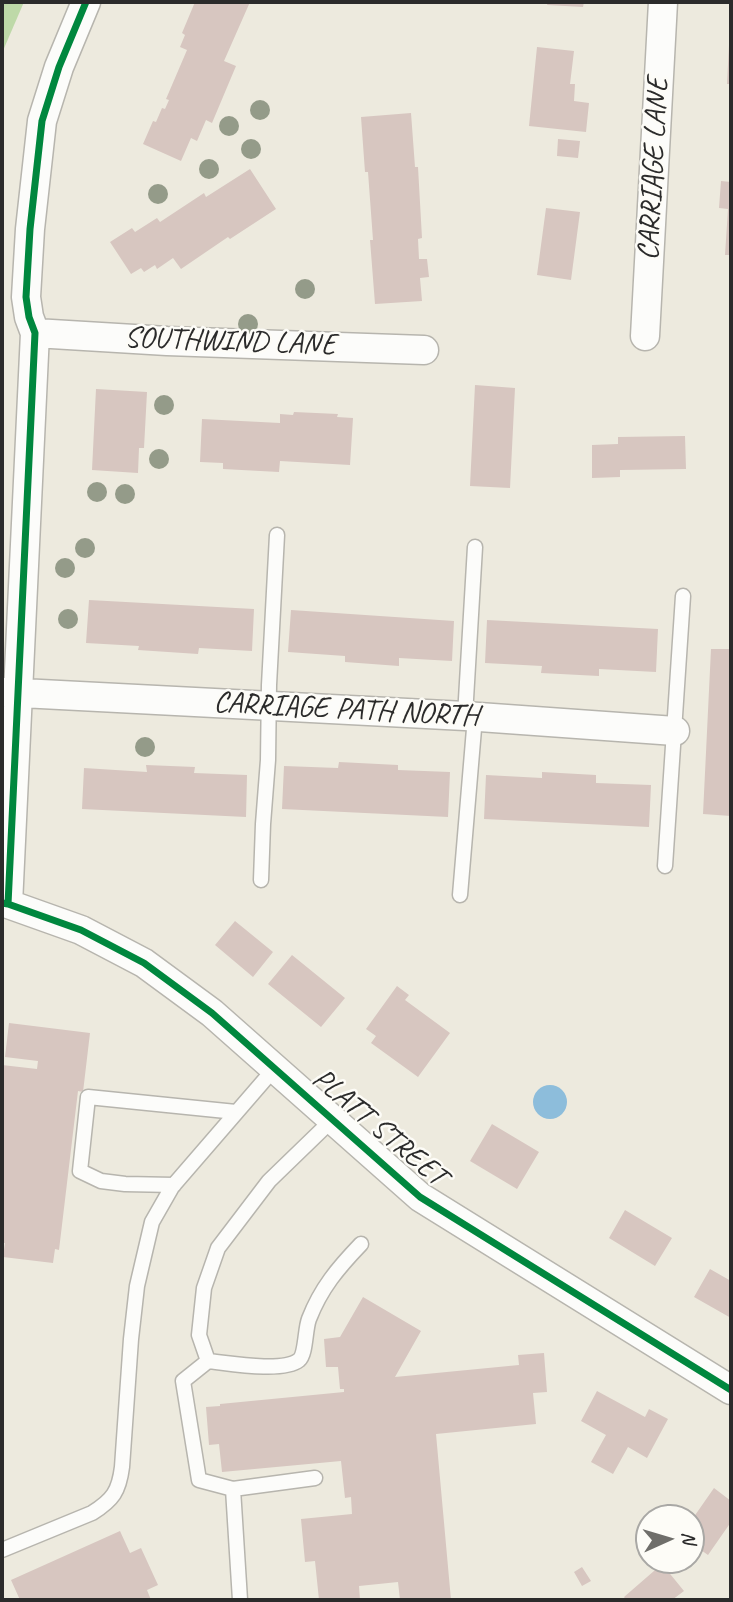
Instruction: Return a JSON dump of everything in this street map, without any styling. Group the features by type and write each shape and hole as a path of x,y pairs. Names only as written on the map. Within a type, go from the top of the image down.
{"street":[{"path":"5,904 9,693 36,333 29,317 26,297 30,229 43,121 59,67 86,2"},
{"name":"CARRIAGE LANE","path":"645,336 663,2"},
{"name":"SOUTHWIND LANE","path":"36,333 167,341 424,350"},
{"name":"CARRIAGE PATH NORTH","path":"9,693 470,717 675,731"},
{"name":"PLATT STREET","path":"5,904 81,930 144,963 212,1013 420,1197 731,1390"}],"lane":[{"path":"261,880 277,535"},
{"path":"460,895 470,717 475,547"},
{"path":"665,866 683,596"},
{"path":"2,1550 92,1513 104,1506 116,1493 122,1467 137,1286 152,1223 174,1185 274,1069"},
{"path":"174,1185 101,1181 80,1171 88,1097 236,1112"},
{"path":"208,1361 199,1335 204,1287 218,1248 269,1181 332,1120"},
{"path":"315,1478 233,1489 199,1480 183,1381 208,1361 275,1366 299,1361 303,1354 307,1322 320,1294 335,1270 360,1244"},
{"path":"233,1489 240,1600"}],"green space":[{"path":"2,2 24,2 2,53"}],"water":[{"path":"550,1085 562,1090 567,1102 562,1114 550,1119 538,1114 533,1102 538,1090"}],"building":[{"path":"195,2 250,2 224,61 236,66 212,123 206,120 197,141 191,138 181,161 143,144 153,121 156,122 169,100 166,99 187,50 180,47 185,35 182,33"},
{"path":"548,2 584,2 583,7 547,5"},
{"path":"729,45 731,84 727,84"},
{"path":"537,47 574,51 570,84 575,84 574,101 589,103 586,132 529,126"},
{"path":"411,113 415,167 418,167 422,238 418,239 419,259 427,259 429,277 420,278 422,301 375,304 368,172 365,172 361,117"},
{"path":"558,139 580,141 578,158 557,156"},
{"path":"250,169 276,209 181,269 173,258 157,269 155,265 144,272 141,268 131,274 110,242 132,228 135,232 157,218 160,222 204,193 206,197"},
{"path":"721,181 731,182 731,255 725,255 728,209 719,208"},
{"path":"546,208 580,212 571,280 537,275"},
{"path":"475,385 515,388 510,488 470,486"},
{"path":"96,389 147,392 144,448 139,448 138,473 92,470"},
{"path":"294,412 338,414 337,417 353,418 350,465 280,461 279,472 223,469 223,463 200,462 202,419 280,423 280,414 293,415"},
{"path":"685,436 686,469 620,470 620,477 592,478 592,445 618,444 618,437"},
{"path":"89,600 254,609 252,651 199,648 198,654 138,650 139,646 86,643"},
{"path":"291,610 454,621 452,661 399,658 399,666 345,662 345,656 288,652"},
{"path":"487,620 658,629 656,672 599,669 599,676 541,673 542,666 485,663"},
{"path":"711,649 731,649 731,816 703,814"},
{"path":"339,762 398,765 398,770 450,772 448,817 282,809 284,766 338,768"},
{"path":"146,765 195,767 194,773 247,775 246,817 82,809 84,768 147,772"},
{"path":"542,772 596,775 596,783 651,785 649,827 484,819 486,775 542,778"},
{"path":"235,921 273,952 253,977 215,945"},
{"path":"292,955 345,998 321,1027 268,984"},
{"path":"397,986 409,995 405,1000 450,1033 418,1077 371,1043 376,1036 366,1029"},
{"path":"9,1023 90,1033 83,1092 78,1091 59,1250 55,1249 53,1263 3,1257 2,1065 37,1069 38,1061 5,1057"},
{"path":"492,1124 539,1152 517,1189 470,1161"},
{"path":"625,1210 672,1238 655,1266 609,1238"},
{"path":"710,1269 731,1281 731,1318 694,1297"},
{"path":"363,1297 421,1331 395,1377 519,1365 518,1355 544,1353 547,1392 533,1393 536,1424 436,1434 451,1600 400,1600 398,1582 359,1586 360,1600 319,1600 315,1561 305,1562 301,1519 352,1514 351,1497 345,1498 341,1461 222,1472 219,1444 209,1445 206,1407 344,1392 344,1389 340,1389 338,1367 326,1367 324,1339 340,1337"},
{"path":"597,1391 645,1417 649,1409 668,1419 647,1458 628,1447 613,1474 591,1462 606,1435 581,1421"},
{"path":"714,1488 731,1501 731,1522 708,1555 705,1553 705,1504 703,1504"},
{"path":"120,1531 130,1553 141,1548 158,1585 147,1590 151,1600 20,1600 11,1580"},
{"path":"582,1567 591,1581 582,1586 574,1572"},
{"path":"650,1574 670,1574 684,1591 672,1600 626,1600 624,1597"}],"cycle path":[{"path":"8,904 35,333 26,297 30,229 42,121 59,67 86,2"},
{"path":"2,903 81,930 144,963 212,1013 420,1197 731,1390"}]}
